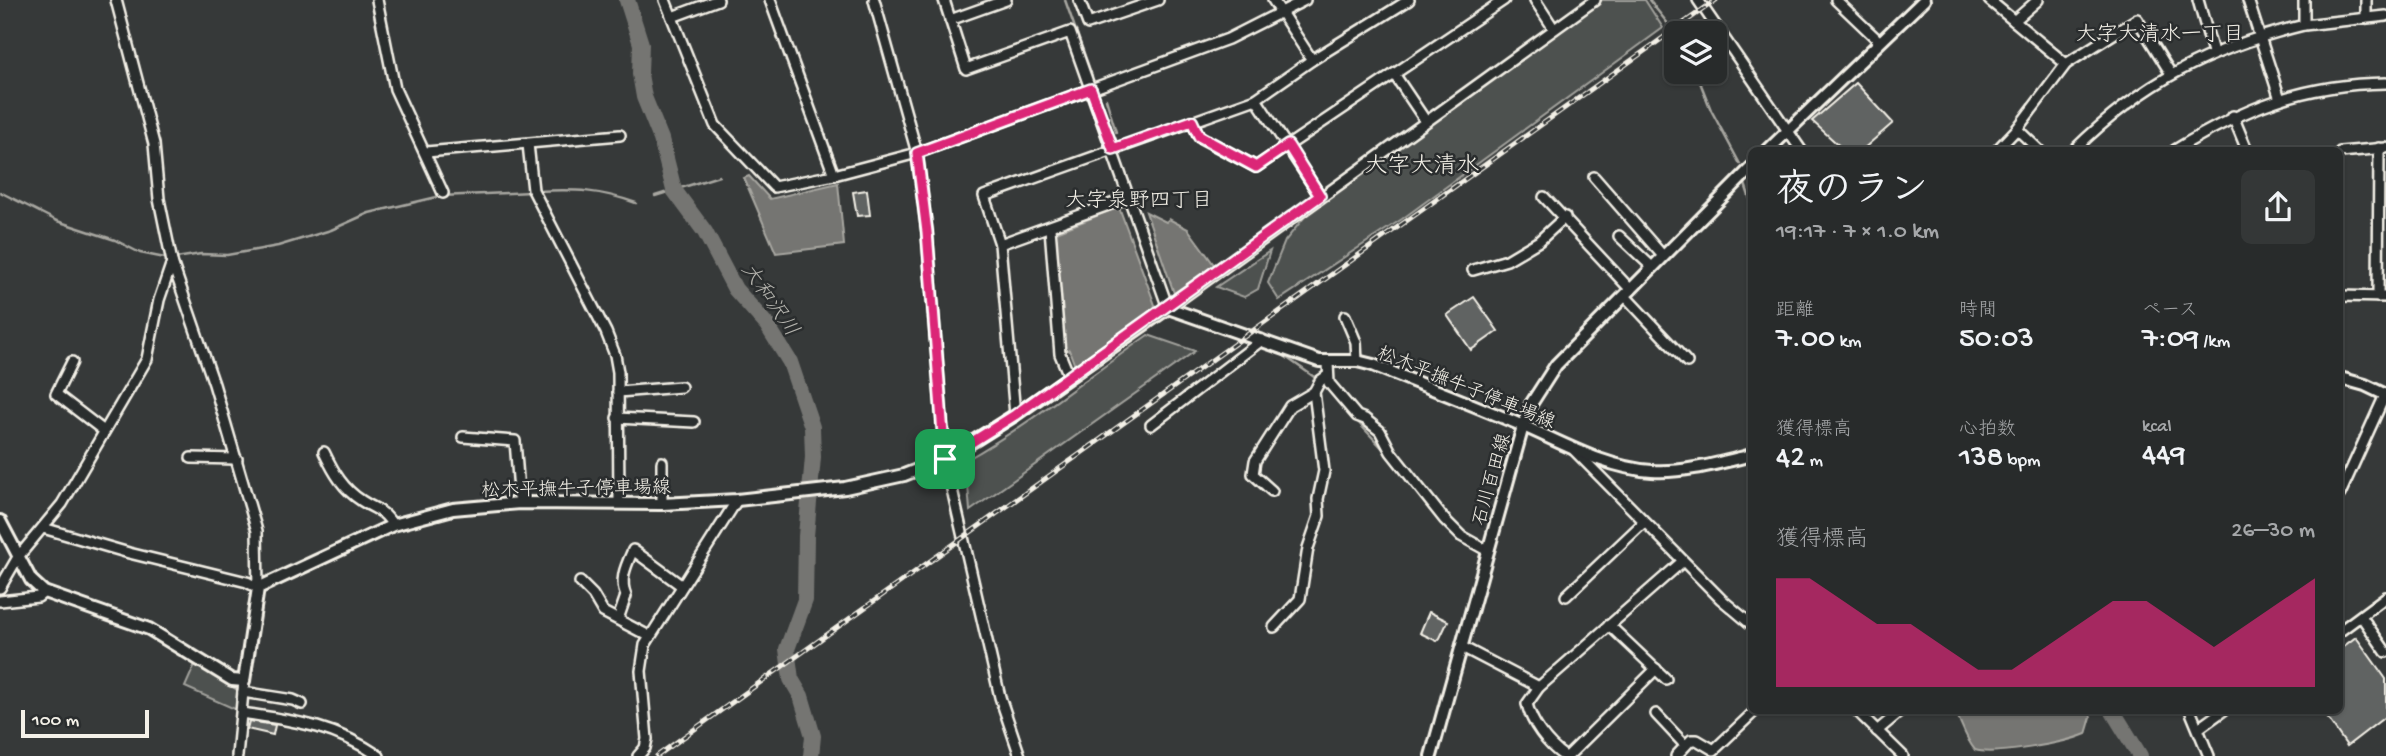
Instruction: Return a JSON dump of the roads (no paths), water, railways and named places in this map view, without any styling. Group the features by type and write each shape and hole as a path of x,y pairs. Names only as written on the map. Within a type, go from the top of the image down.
{"main road":[{"path":"1771,147 1924,0"},
{"name":"石川百田線","path":"1431,756 1523,426 1536,395 1556,365 1748,171"},
{"path":"945,459 1015,415 1168,308"},
{"name":"松木平撫牛子停車場線","path":"1168,308 1328,363 1357,361 1523,426 1593,457 1653,471 1701,467 1748,456"},
{"path":"2343,379 2386,395"},
{"name":"松木平撫牛子停車場線","path":"258,588 393,526 453,509 520,503 662,504 765,498 845,488 904,475 945,459"},
{"path":"0,521 31,580 44,592 149,629 243,687 258,588"}],"street":[{"path":"43,528 130,554 247,582 258,588 257,531 237,459 172,262 159,199 154,144 116,0"},
{"path":"377,0 395,89 443,194"},
{"path":"665,0 715,125 774,187 834,175 917,153 1228,39 1305,0"},
{"path":"672,17 718,0"},
{"path":"770,0 834,175"},
{"path":"874,0 917,153 927,232 945,459 1000,696 1020,756"},
{"path":"944,0 966,69 1070,32 1168,308 1425,120 1595,0"},
{"path":"950,20 1006,0"},
{"path":"1079,0 1088,24 1158,0"},
{"path":"1273,0 1312,60"},
{"path":"1015,415 1000,244 984,196 1256,99 1312,60 1409,0"},
{"path":"1192,121 1199,136 1256,167 1504,0"},
{"path":"1535,0 1555,29"},
{"path":"1698,0 1799,147"},
{"path":"1836,0 1880,42"},
{"path":"1989,0 2066,64"},
{"path":"2014,21 2038,0"},
{"path":"2198,0 2213,52"},
{"path":"2248,0 2280,99"},
{"path":"2304,0 2304,25"},
{"path":"2366,0 2366,16"},
{"path":"2077,147 2120,109 2171,74 2213,52 2304,25 2366,16 2386,16"},
{"path":"2000,147 2017,129 2066,64 2137,19 2171,74"},
{"path":"1394,74 1425,120"},
{"path":"2180,147 2233,116 2280,99 2338,85 2386,83"},
{"path":"1256,99 1320,196"},
{"path":"2233,116 2246,147"},
{"path":"2017,129 2036,147"},
{"path":"426,152 620,135"},
{"path":"528,144 534,192 606,332 615,355 619,502"},
{"path":"2343,152 2382,148 2382,297 2343,296"},
{"path":"1594,177 1607,186 1663,256"},
{"path":"1544,197 1565,217 1687,362"},
{"path":"1000,244 1128,198"},
{"path":"1473,270 1507,260 1539,241 1565,217"},
{"path":"1050,228 1060,354 1069,376"},
{"path":"1619,236 1652,267"},
{"path":"0,588 18,557 62,504 147,359 159,300 172,262"},
{"path":"1345,316 1356,342 1357,361"},
{"path":"1151,425 1262,341"},
{"path":"72,362 56,394 104,431"},
{"path":"1328,363 1329,383 1357,416 1380,431 1391,452 1444,519 1461,536 1488,551"},
{"path":"1272,491 1253,474 1255,461 1290,406 1314,392 1320,381 1327,376"},
{"path":"618,392 681,387"},
{"path":"1274,627 1300,599 1308,548 1319,516 1318,499 1324,471 1314,392"},
{"path":"2343,488 2386,395"},
{"path":"617,418 694,422"},
{"path":"463,437 477,434 515,441 520,503"},
{"path":"1573,449 1643,523 1748,621"},
{"path":"324,452 338,481 362,501 383,511 393,526"},
{"path":"191,458 237,459"},
{"path":"662,462 662,504"},
{"path":"638,756 645,748 647,739 641,671 645,645 737,500"},
{"path":"1566,596 1643,523"},
{"path":"618,619 626,596 622,585 625,568 633,550 682,586"},
{"path":"1656,669 1566,756 1553,752 1530,718 1527,704 1539,687 1683,561"},
{"path":"580,582 603,612 649,636"},
{"path":"0,601 38,597 44,592"},
{"path":"2343,629 2386,597"},
{"path":"2361,616 2386,652"},
{"path":"1609,625 1666,679"},
{"path":"1462,647 1539,687"},
{"path":"237,756 243,687 302,704"},
{"path":"242,713 289,720 344,734 379,756"},
{"path":"1656,714 1685,745"},
{"path":"1676,756 1691,740 1698,740 1714,750 1752,714"},
{"path":"1860,714 1903,756"},
{"path":"1877,731 1897,714"},
{"path":"2192,714 2209,756"},
{"path":"2199,728 2218,714"}],"waterway":[{"name":"大和沢川","path":"627,0 641,44 640,74 644,97 661,139 674,190 705,232 735,289 767,325 790,362 812,427 813,457 806,536 805,600 787,649 791,679 801,696 813,736 811,756"},
{"path":"1065,0 1092,76"},
{"path":"1649,0 1666,21"},
{"path":"1701,84 1711,110 1740,164"},
{"path":"1106,99 1116,132"},
{"path":"655,196 719,176"},
{"path":"1745,184 1748,193"},
{"path":"537,191 588,191 636,203"},
{"path":"0,192 57,221 115,240 140,253 165,258"},
{"path":"176,258 201,254 227,255 278,246 331,230 369,213 441,196 531,192"},
{"path":"1283,355 1317,379"},
{"path":"1355,419 1386,452"},
{"path":"1392,460 1440,520"},
{"path":"2114,714 2140,756"}],"railway":[{"path":"657,756 1716,0"}],"district":[{"name":"大字大清水一丁目","path":"2160,33"},
{"name":"大字大清水","path":"1422,164"},
{"name":"大字泉野四丁目","path":"1139,199"}]}
